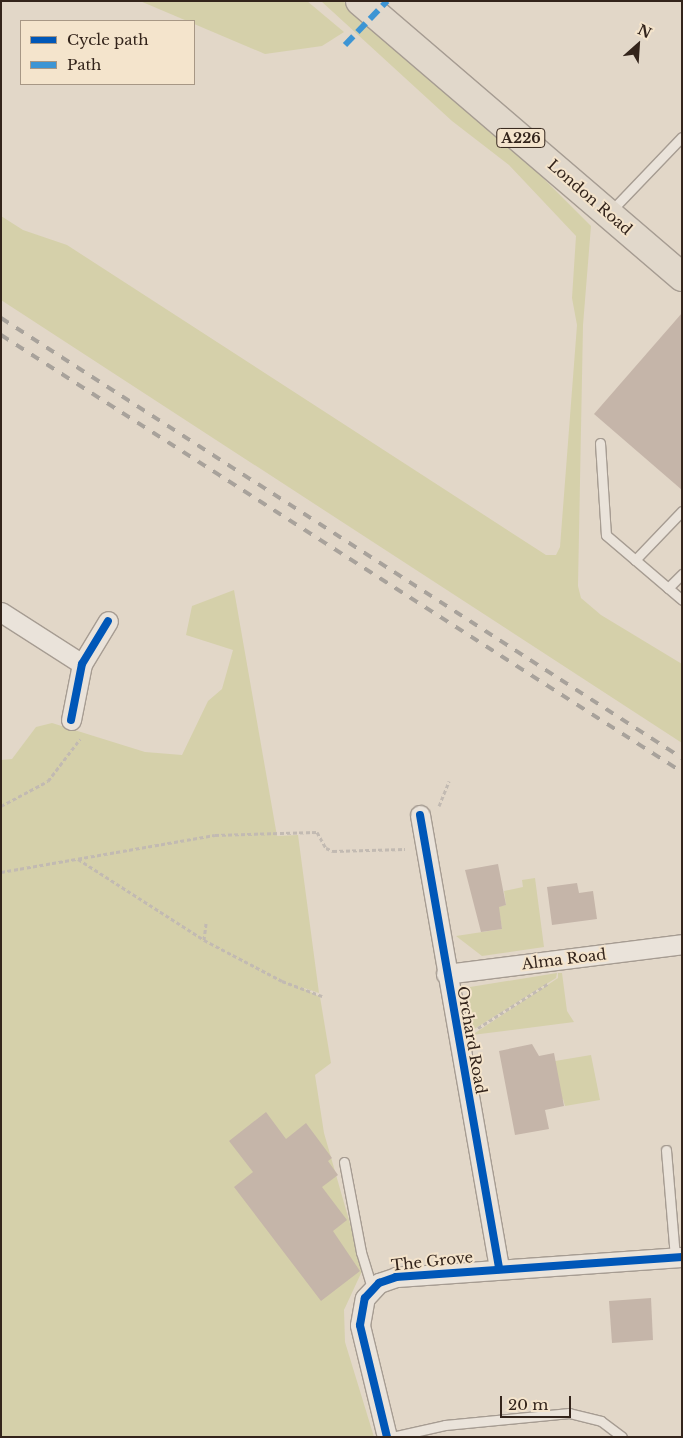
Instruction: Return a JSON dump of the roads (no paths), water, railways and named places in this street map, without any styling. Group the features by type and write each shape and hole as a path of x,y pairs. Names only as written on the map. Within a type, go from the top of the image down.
{"main road":[{"name":"London Road","path":"360,1 609,213 682,278"}],"street":[{"path":"1,612 82,664"},
{"path":"77,725 82,664 108,621"},
{"name":"Orchard Road","path":"420,816 446,974 499,1269"},
{"name":"Alma Road","path":"446,974 682,944"},
{"name":"The Grove","path":"372,1288 396,1277 678,1257"},
{"path":"372,1288 360,1314 364,1348 387,1437"}],"lane":[{"path":"609,213 682,137"},
{"path":"600,443 606,535 682,600"},
{"path":"635,560 682,511"},
{"path":"668,588 682,574"},
{"path":"666,1150 678,1257"},
{"path":"344,1162 361,1252 372,1288"},
{"path":"392,1437 445,1425 569,1413 601,1421 622,1437"}],"railway":[{"path":"1,318 682,758"},
{"path":"1,335 682,772"}]}
